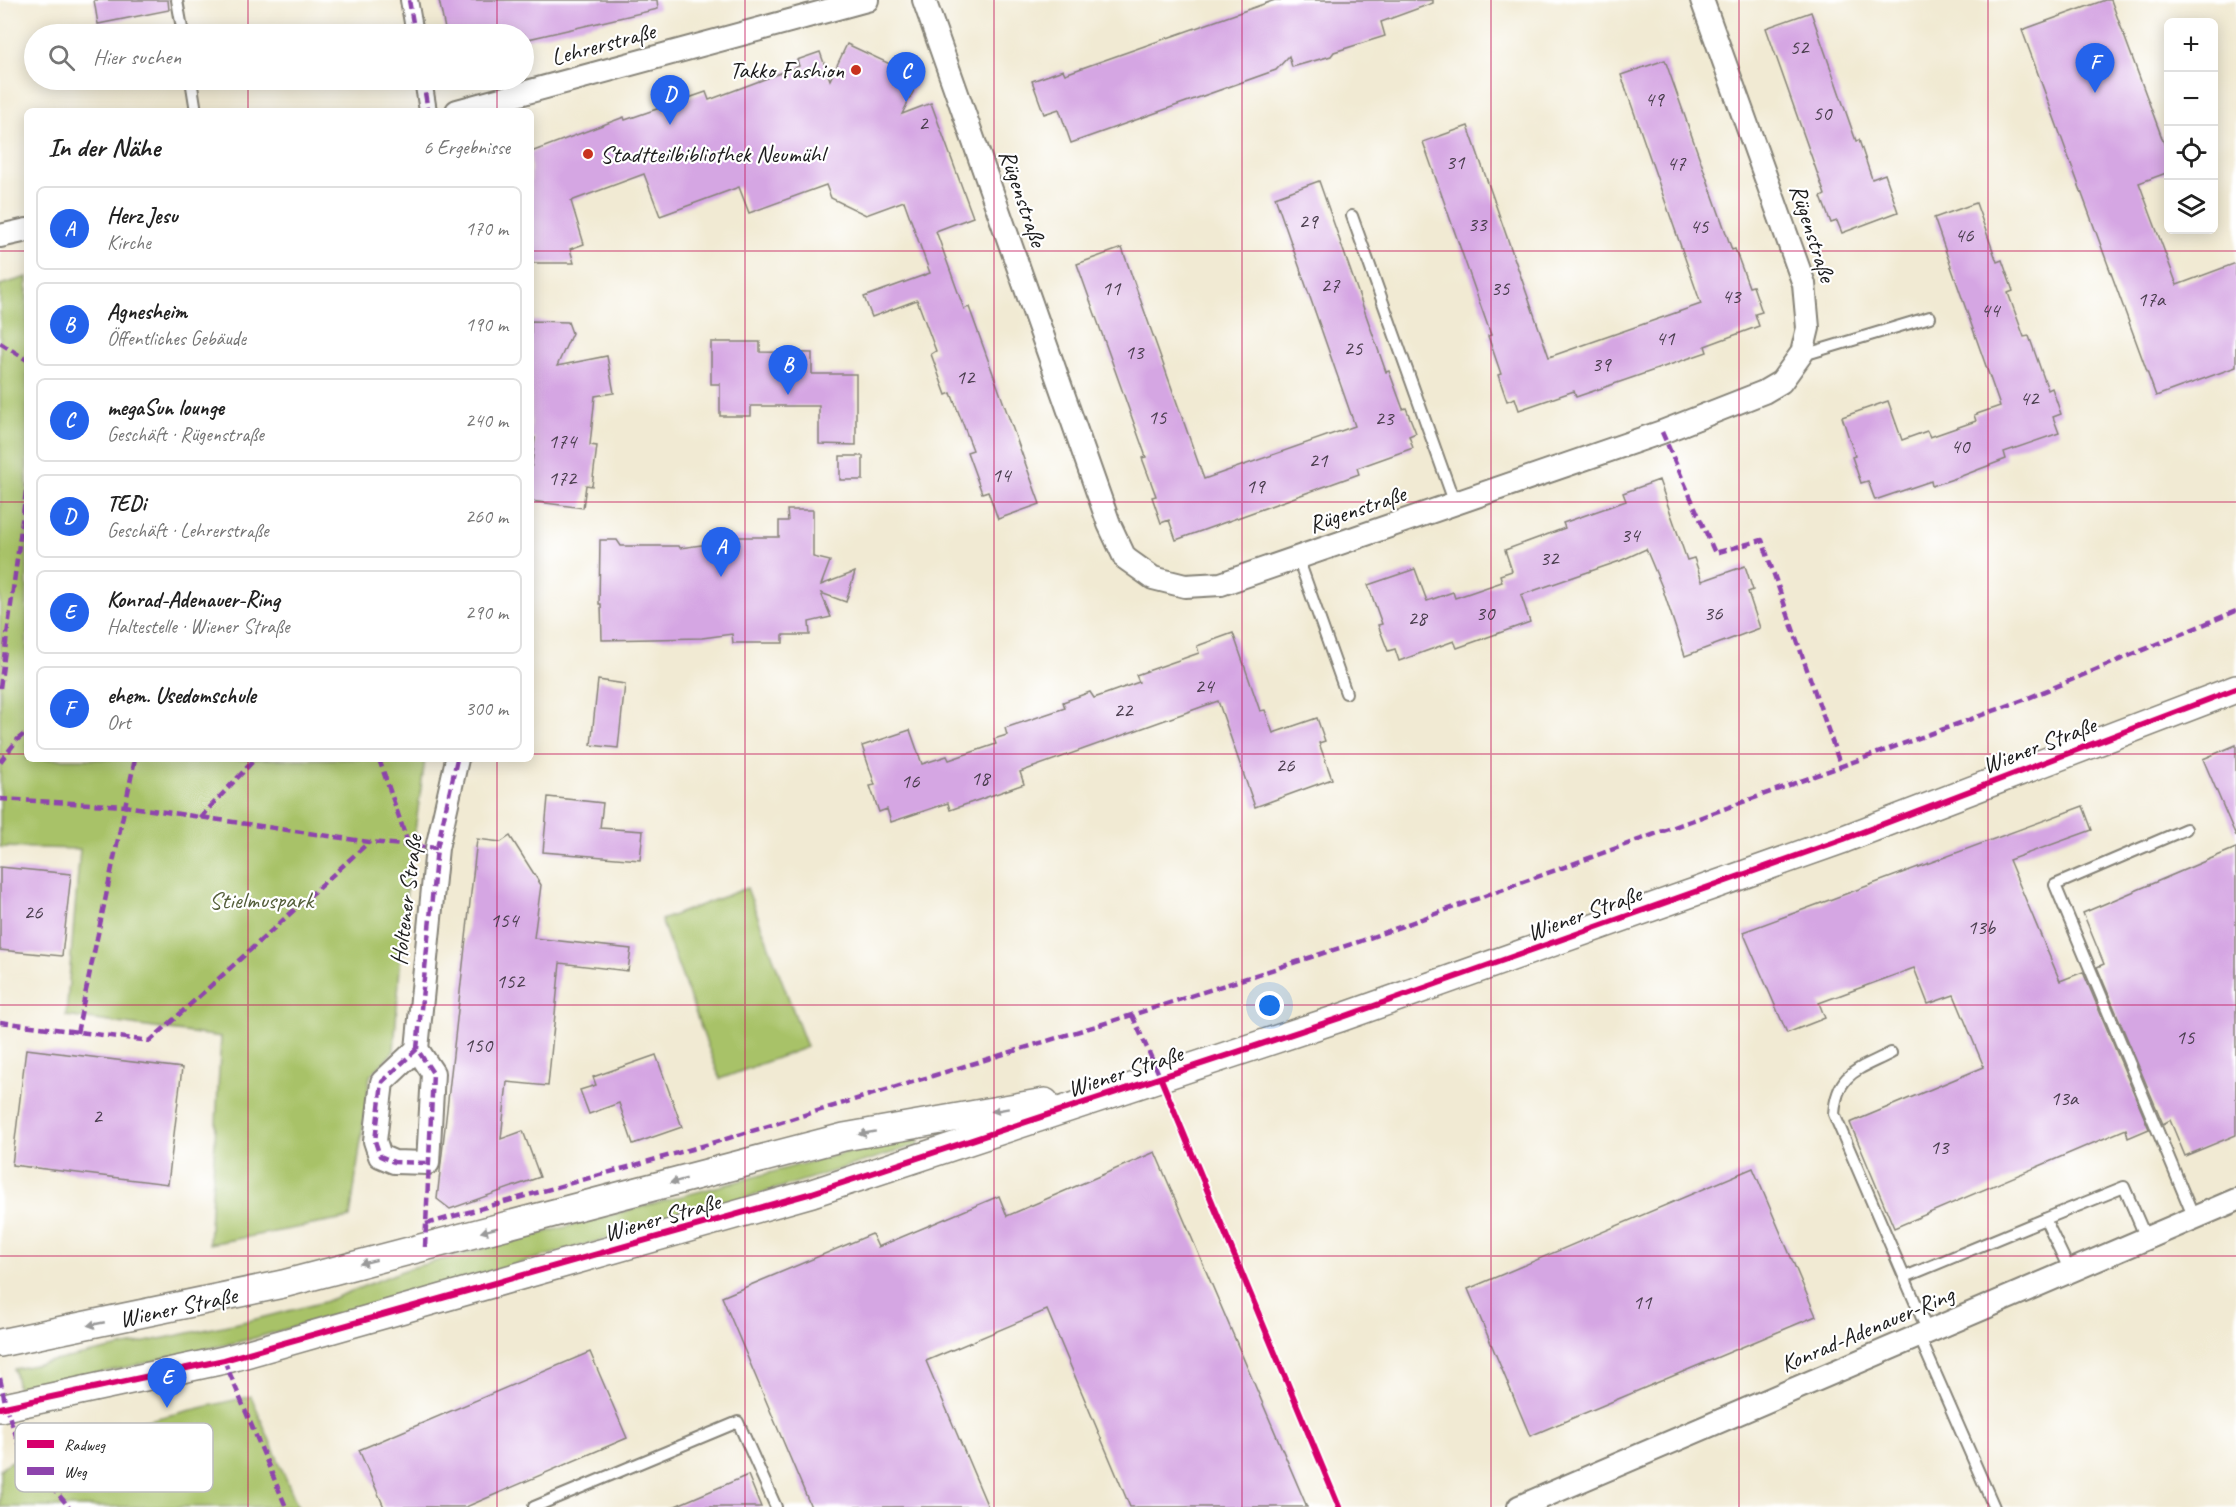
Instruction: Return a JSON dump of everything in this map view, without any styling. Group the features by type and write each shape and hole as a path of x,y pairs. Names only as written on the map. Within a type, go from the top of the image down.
{"street":[{"path":"409,0 413,24"},
{"name":"Lehrerstraße","path":"468,108 867,0"},
{"name":"Rügenstraße","path":"924,0 1109,524 1125,558 1153,579 1185,586 1221,584 1298,558 1662,432 1764,392 1781,382 1800,356 1808,328 1804,284 1702,0"},
{"path":"425,90 428,108"},
{"path":"0,236 24,231"},
{"name":"Wiener Straße","path":"0,1408 172,1373 372,1319 812,1193 1340,1018 1844,840 2236,689"},
{"name":"Holtener Straße","path":"417,1049 437,848 456,762"},
{"path":"417,1049 433,1072 428,1163 394,1162 380,1156 375,1141 382,1082 417,1049"},
{"name":"Wiener Straße","path":"0,1344 284,1284 844,1137 1042,1103 1161,1079"},
{"name":"Konrad-Adenauer-Ring","path":"1519,1507 2236,1200"}],"lane":[{"path":"177,0 181,24"},
{"path":"193,90 196,108"},
{"path":"1352,216 1455,504"},
{"path":"1800,356 1930,317"},
{"path":"1298,558 1346,693"},
{"path":"2186,829 2055,885 2194,1218"},
{"path":"1891,1053 1849,1074 1840,1086 1834,1114 1905,1277 1923,1334 1994,1507"},
{"path":"1905,1277 2124,1187 2146,1238"},
{"path":"2045,1219 2070,1271"},
{"path":"534,1507 738,1422 776,1507"}],"green space":[{"name":"Stielmuspark","path":"24,278 24,762 425,762 404,910 394,1051 370,1076 350,1218 209,1244 221,1037 66,1016 80,849 0,847 0,285"},
{"path":"747,888 807,1047 720,1079 661,920"},
{"path":"916,1138 920,1141 918,1145 701,1212 251,1339 18,1389 14,1369 252,1320 324,1302 407,1269 859,1149"},
{"path":"251,1396 298,1507 0,1507 0,1470 15,1460 15,1492 213,1492 213,1423 136,1423"}],"building":[{"path":"94,0 168,0 169,10 98,24"},
{"path":"439,0 657,0 658,9 534,38 534,24 444,24"},
{"path":"1275,0 1433,0 1433,3 1381,22 1385,36 1334,52 1331,56 1292,67 1289,56 1276,70 1071,143 1059,109 1044,114 1032,81 1063,70 1065,74"},
{"path":"2105,0 2111,0 2164,143 2164,174 2139,183 2177,285 2236,263 2236,367 2156,396 2022,30"},
{"path":"1811,12 1856,141 1859,140 1872,179 1885,174 1898,212 1842,233 1837,221 1831,223 1821,197 1825,195 1766,28"},
{"path":"847,44 920,78 902,114 931,103 973,217 936,231 964,309 969,307 1040,504 998,519 988,491 982,493 967,452 973,450 951,393 946,395 931,354 936,351 917,300 872,317 864,297 930,273 904,201 866,215 831,198 826,185 749,213 739,187 660,216 644,174 571,201 584,244 570,249 574,263 534,263 534,151 624,117 625,120 706,92 709,100 799,66 797,60 820,52 830,80"},
{"path":"1665,60 1732,250 1735,249 1749,287 1753,286 1762,312 1755,314 1759,326 1705,346 1707,352 1576,397 1574,391 1519,410 1515,398 1507,401 1498,375 1501,374 1488,336 1491,335 1423,142 1468,126 1549,357 1701,304 1621,75"},
{"path":"1319,181 1386,372 1389,371 1403,409 1406,408 1416,433 1409,436 1413,448 1357,468 1359,474 1176,540 1169,520 1161,523 1152,497 1156,496 1142,458 1146,457 1077,264 1122,248 1204,479 1355,426 1275,197"},
{"path":"1976,203 1997,262 2002,260 2013,291 2008,293 2024,337 2029,336 2048,390 2052,388 2061,414 2053,417 2059,433 2004,452 2006,459 1959,477 1932,486 1931,481 1875,500 1868,481 1861,483 1842,417 1888,401 1902,440 1927,431 1930,437 1976,421 1974,415 2000,406 1934,218"},
{"path":"534,321 568,322 572,333 557,366 607,356 614,393 595,396 590,445 597,446 592,486 586,485 583,508 534,501"},
{"path":"711,342 760,342 760,352 812,353 812,374 856,374 856,445 819,444 819,406 751,406 751,416 720,416 720,384 711,384"},
{"path":"840,456 863,456 863,480 840,480"},
{"path":"1659,480 1687,560 1694,558 1702,581 1745,566 1753,590 1748,592 1760,628 1685,656 1662,587 1646,549 1620,561 1521,595 1530,622 1457,648 1454,641 1399,661 1395,649 1388,651 1378,625 1382,624 1368,585 1415,569 1427,601 1453,592 1455,598 1502,582 1500,575 1512,571 1505,550 1565,528 1563,523 1626,501 1623,493"},
{"path":"787,510 813,510 813,557 830,561 821,585 855,572 846,602 821,593 831,617 809,622 810,635 783,635 783,643 733,643 732,634 702,638 602,640 601,604 599,604 600,540 617,540 621,546 679,546 680,548 731,541 731,537 779,537 779,521 788,521"},
{"path":"1233,633 1260,711 1265,710 1273,733 1317,718 1325,741 1319,743 1332,779 1255,807 1218,701 1020,772 1024,784 950,810 948,803 891,822 887,809 879,812 870,786 875,785 862,746 910,730 922,764 947,756 949,760 996,744 994,739 1007,735 1005,728 1065,708 1063,702 1090,692 1094,698 1139,682 1136,675 1199,653 1197,646"},
{"path":"598,680 625,684 618,748 591,745"},
{"path":"2236,745 2236,836 2203,759"},
{"path":"548,797 603,803 600,828 643,831 640,860 543,852"},
{"path":"2083,806 2092,830 2009,860 2060,981 2083,972 2149,1129 2128,1138 2126,1129 1894,1228 1850,1123 1984,1067 1954,995 1928,1004 1914,968 1819,1003 1825,1018 1787,1033 1743,932"},
{"path":"510,836 541,885 534,938 631,949 628,971 560,963 548,1086 507,1082 501,1139 523,1131 540,1177 450,1209 437,1199 477,839 501,842"},
{"path":"2236,848 2236,1135 2185,1156 2170,1120 2163,1124 2097,967 2104,964 2083,913"},
{"path":"0,867 71,874 62,956 0,950"},
{"path":"26,1049 182,1068 168,1184 12,1165"},
{"path":"656,1055 682,1127 633,1144 619,1103 589,1114 580,1090 596,1085 593,1077"},
{"path":"1155,1152 1307,1507 1130,1507 1047,1310 926,1361 988,1507 811,1507 722,1297 872,1234 878,1247 999,1196 1007,1216"},
{"path":"1753,1168 1816,1316 1530,1436 1468,1289"},
{"path":"590,1352 627,1438 466,1507 384,1507 359,1450"},
{"path":"748,1475 761,1507 673,1507"}],"marked path":[{"path":"409,0 413,24"},
{"path":"425,90 428,108"},
{"path":"0,343 24,358"},
{"path":"1662,432 1715,553 1762,540 1841,767"},
{"path":"0,688 24,507"},
{"path":"426,1224 706,1145 1132,1015 1361,941 2026,699 2236,611"},
{"path":"0,762 24,734"},
{"path":"77,1033 134,762"},
{"path":"200,818 252,762"},
{"path":"380,762 409,846"},
{"path":"425,1247 433,1073 417,1049 437,848 456,762"},
{"path":"0,799 125,806 369,842 437,848"},
{"path":"0,1022 150,1041 369,842"},
{"path":"1132,1015 1162,1081"},
{"path":"417,1049 382,1082 375,1141 380,1156 394,1162 428,1163"},
{"path":"224,1360 286,1507"},
{"path":"0,1378 6,1407 15,1433"},
{"path":"56,1492 69,1507"}],"cycle path":[{"path":"0,1408 224,1360 812,1193 1340,1018 1844,839 2236,689"},
{"path":"1161,1079 1339,1507"}],"place":[{"name":"Takko Fashion","path":"856,70"},
{"name":"ehem. Usedomschule","path":"2095,93"},
{"name":"megaSun lounge","path":"906,102"},
{"name":"TEDi","path":"670,125"},
{"name":"Stadtteilbibliothek Neumühl","path":"588,154"},
{"name":"Agnesheim","path":"788,395"},
{"name":"Herz Jesu","path":"721,577"},
{"name":"Konrad-Adenauer-Ring","path":"167,1408"}]}
